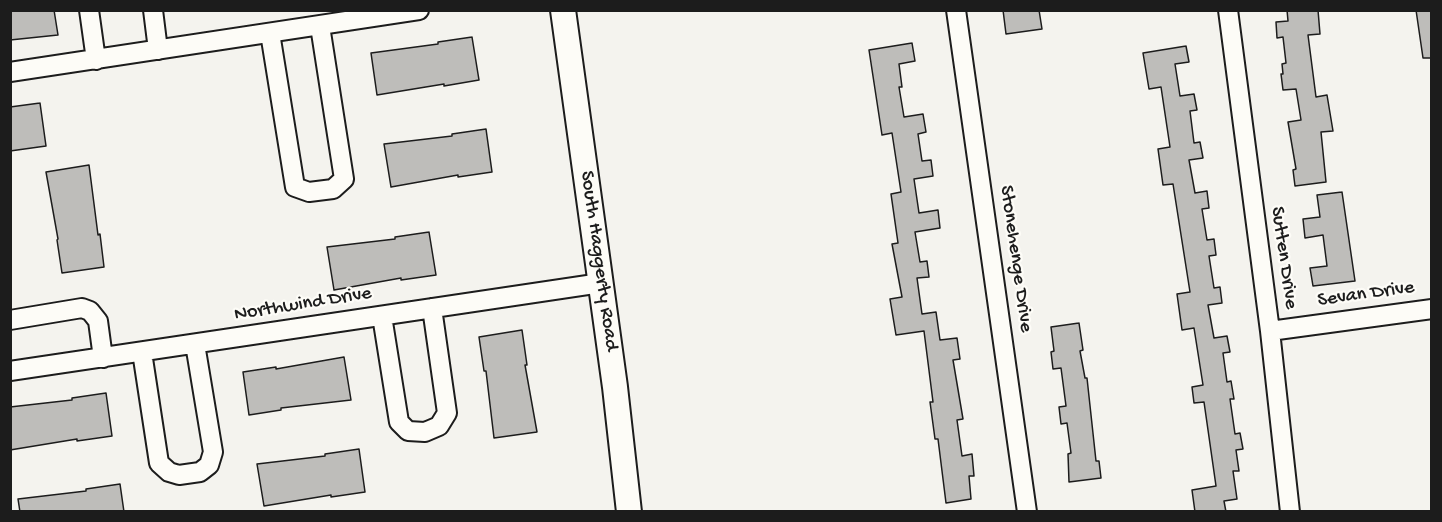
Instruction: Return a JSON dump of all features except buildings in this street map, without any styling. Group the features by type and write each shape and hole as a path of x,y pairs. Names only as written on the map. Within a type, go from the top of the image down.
{"main road":[{"name":"South Haggerty Road","path":"563,10 617,395 629,512"}],"street":[{"path":"89,10 96,60"},
{"path":"153,10 158,50"},
{"path":"10,72 320,26 340,17 419,10"},
{"name":"Sutten Drive","path":"1228,10 1270,331 1290,512"},
{"name":"Stonehenge Drive","path":"954,12 1027,512"},
{"path":"270,33 296,187 309,192 333,189 344,179 320,26"},
{"name":"Northwind Drive","path":"10,371 602,283"},
{"path":"10,320 82,308 90,311 98,321 103,358"},
{"path":"382,316 399,422 408,431 425,432 439,426 447,413 432,308"},
{"name":"Sevan Drive","path":"1270,331 1431,309"},
{"path":"141,352 159,463 169,472 179,475 190,474 200,472 209,465 213,452 195,344"}]}
